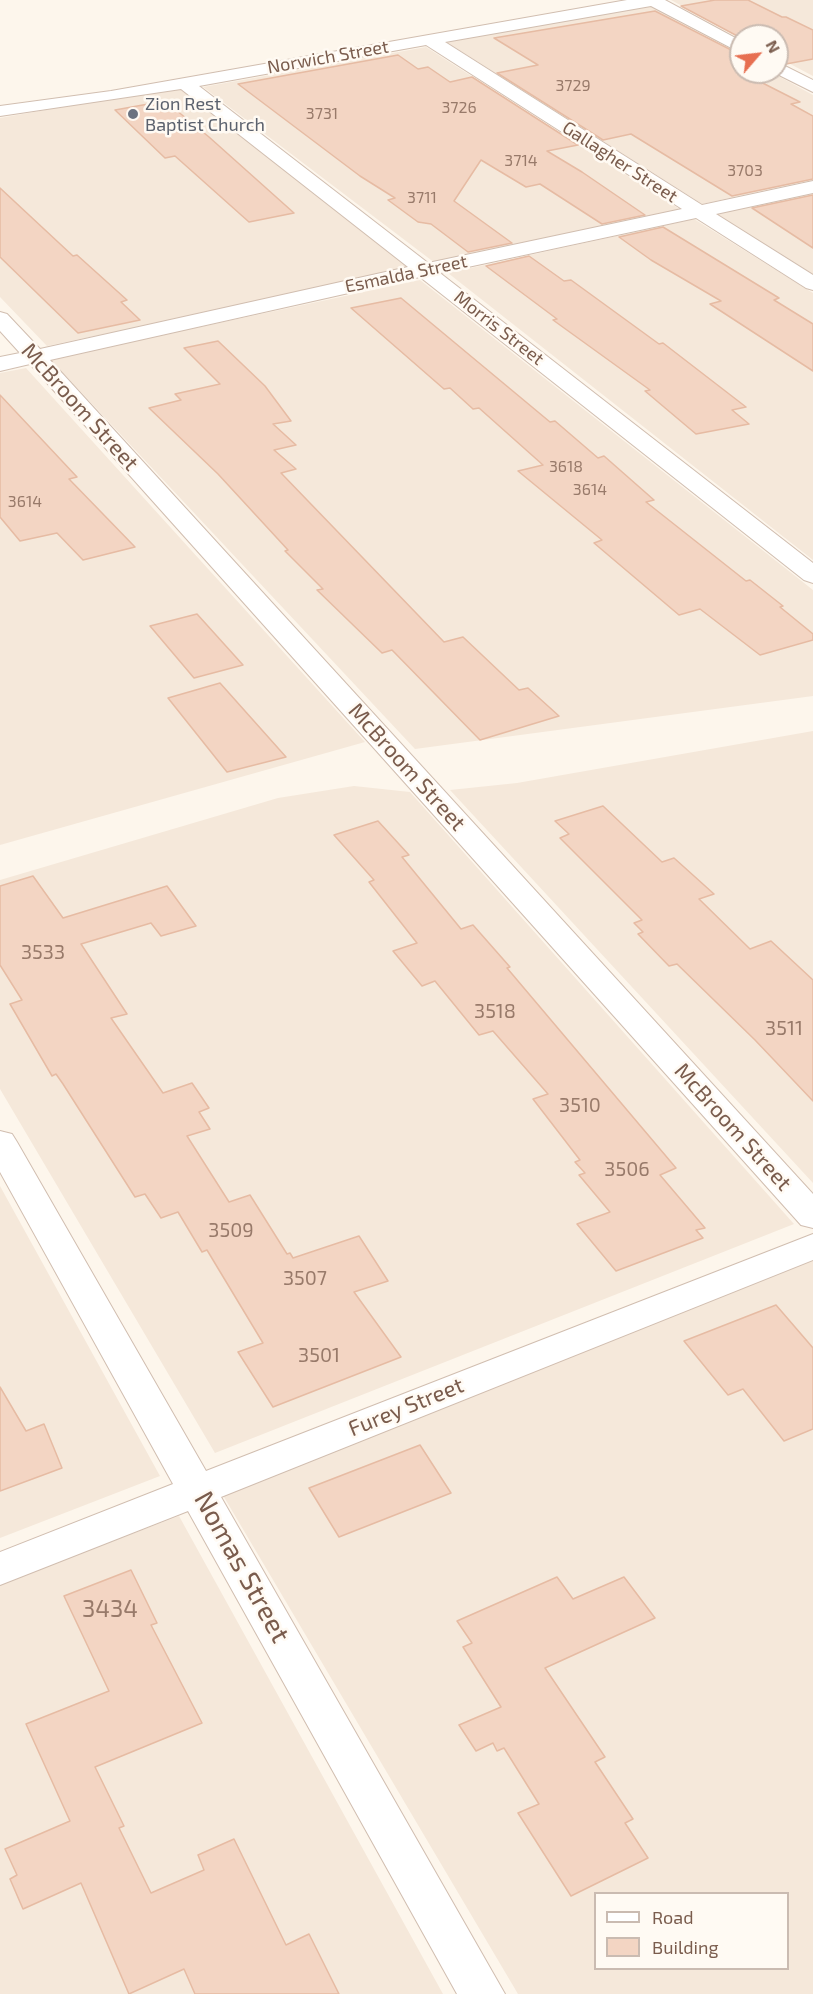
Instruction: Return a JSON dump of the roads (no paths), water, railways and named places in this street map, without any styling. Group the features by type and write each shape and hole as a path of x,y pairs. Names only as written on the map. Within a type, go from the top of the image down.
{"street":[{"name":"Norwich Street","path":"0,111 111,96 654,0"},
{"path":"654,0 729,41"},
{"name":"Gallagher Street","path":"428,39 813,284"},
{"path":"789,74 813,87"},
{"name":"Morris Street","path":"185,83 813,575"},
{"name":"Esmalda Street","path":"0,364 813,187"},
{"name":"McBroom Street","path":"0,318 813,1216"},
{"name":"Nomas Street","path":"0,1142 482,1994"},
{"name":"Furey Street","path":"0,1569 813,1246"}],"place":[{"name":"Zion Rest Baptist Church","path":"133,114"}]}
